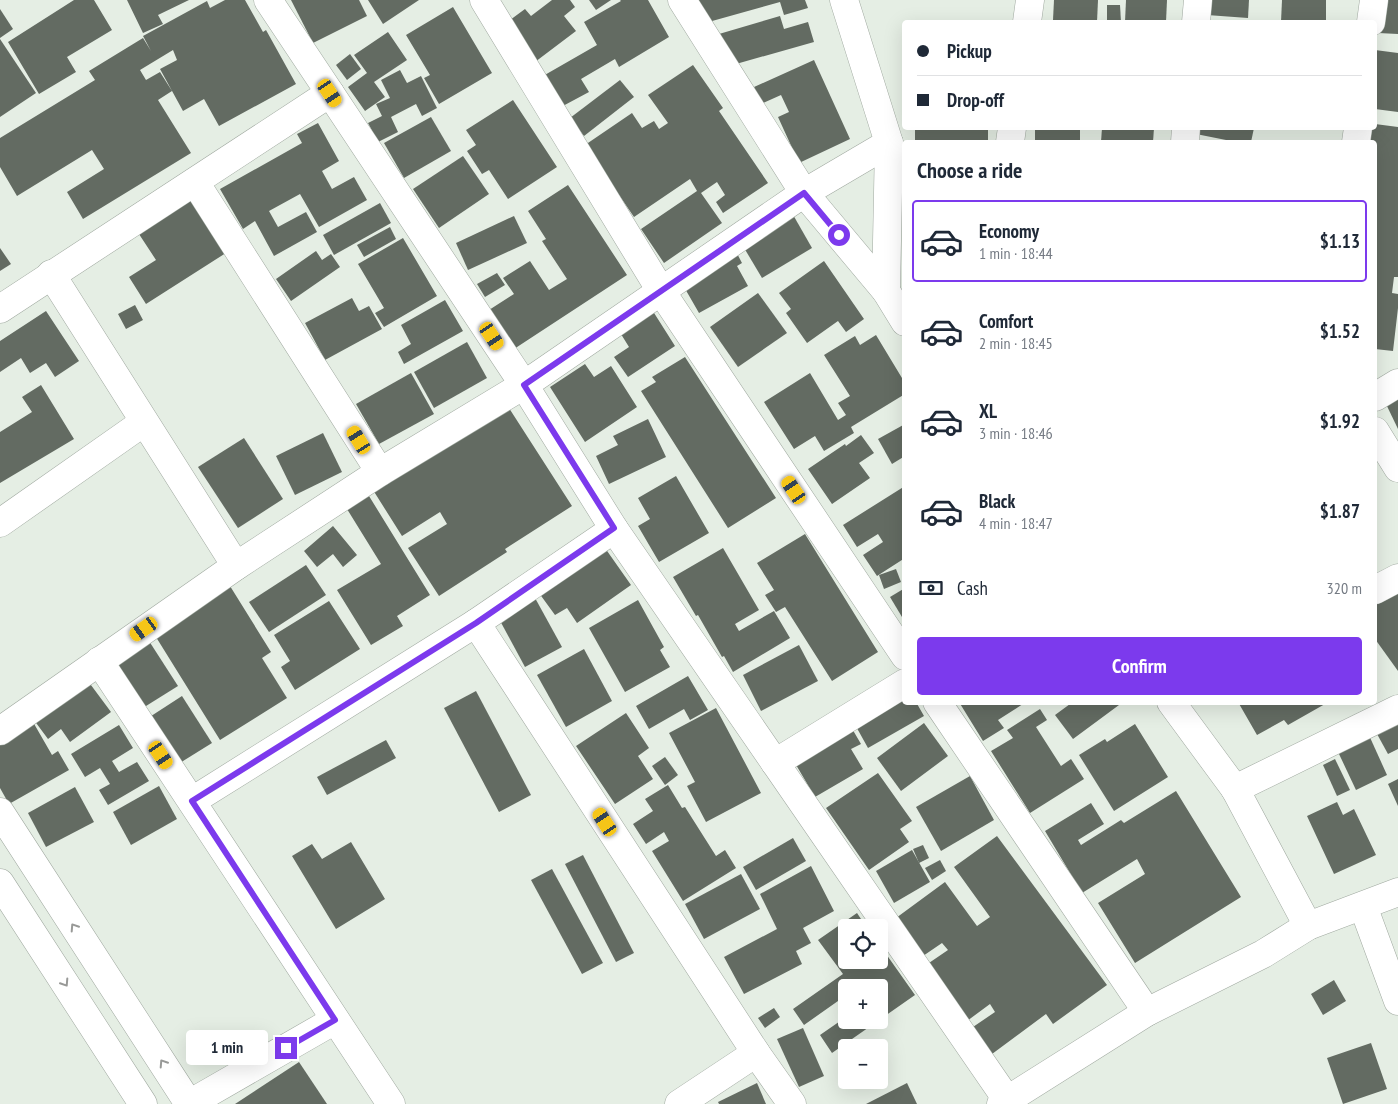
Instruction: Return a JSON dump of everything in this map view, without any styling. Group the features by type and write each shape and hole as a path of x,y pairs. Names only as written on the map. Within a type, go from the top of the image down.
{"street":[{"path":"268,0 524,385 614,528 1006,1103 1147,1012 1263,954 1308,926 1398,892"},
{"path":"484,0 661,291 902,652"},
{"path":"682,0 804,193 886,291 902,317"},
{"path":"844,0 889,143 886,291"},
{"path":"1027,20 1030,0"},
{"path":"1196,20 1198,0"},
{"path":"1371,20 1374,0"},
{"path":"0,309 330,93"},
{"path":"0,731 236,566 380,472 524,385 804,193 889,143"},
{"path":"195,182 380,472"},
{"path":"52,274 236,566"},
{"path":"1377,396 1398,383"},
{"path":"0,523 144,422"},
{"path":"1377,434 1398,468"},
{"path":"192,801 476,623 614,528"},
{"path":"1377,589 1398,578"},
{"path":"476,623 756,1053 792,1104"},
{"path":"99,661 391,1104"},
{"path":"775,763 902,685"},
{"path":"939,705 1147,1012"},
{"path":"1173,705 1235,789 1308,926"},
{"path":"1235,789 1398,709"},
{"path":"0,812 189,1104 335,1020"},
{"path":"0,883 143,1104"},
{"path":"1363,906 1398,1001"},
{"path":"679,1104 756,1053"}],"building":[{"path":"74,0 94,0 112,30 67,57 76,72 39,94 8,42"},
{"path":"127,0 189,0 158,15 163,24 143,33"},
{"path":"225,0 245,0 263,32 266,30 296,84 219,126 204,99 183,111 160,69 177,60 173,50 140,70 146,80 160,72 172,91 158,100 191,153 83,219 67,192 104,169 92,150 17,196 0,167 0,138 95,80 89,71 143,38 151,51 143,36 207,1 210,8"},
{"path":"291,0 359,0 367,16 313,43"},
{"path":"368,0 419,0 383,24"},
{"path":"552,0 570,0 575,7 564,16 576,31 535,62 506,23 525,9 531,16"},
{"path":"589,0 611,0 596,10"},
{"path":"620,0 648,0 669,37 619,67 615,59 581,79 589,92 561,107 543,76 597,45 584,22"},
{"path":"698,0 805,0 808,8 784,15 780,2 705,23"},
{"path":"1054,0 1098,0 1097,20 1053,20"},
{"path":"1126,0 1167,0 1166,20 1125,20"},
{"path":"1209,0 1249,0 1248,18 1207,15"},
{"path":"1282,0 1326,0 1326,20 1281,20"},
{"path":"1380,0 1398,0 1398,34 1378,33"},
{"path":"1107,5 1120,5 1121,20 1107,20"},
{"path":"453,7 492,73 439,104 424,78 430,75 406,35"},
{"path":"0,9 13,29 0,38"},
{"path":"780,16 784,29 808,22 814,42 729,66 719,34"},
{"path":"388,32 407,60 374,82 385,97 365,111 348,87 367,73 354,55"},
{"path":"0,39 36,93 0,117"},
{"path":"1377,50 1398,53 1398,112 1377,109"},
{"path":"350,54 361,69 347,80 336,65"},
{"path":"814,60 850,139 799,163 778,117 789,112 781,95 761,104 754,87"},
{"path":"693,65 723,108 719,111 768,183 723,213 716,202 725,195 717,182 701,193 722,223 664,263 641,229 697,191 690,179 634,217 585,145 632,113 642,128 654,121 659,129 668,123 648,95"},
{"path":"400,70 407,83 421,76 437,108 422,116 416,104 391,117 398,132 378,142 368,123 382,116 376,104 390,98 381,80"},
{"path":"620,80 634,97 584,136 570,118"},
{"path":"513,100 557,167 508,199 489,170 482,174 467,151 476,145 466,130"},
{"path":"431,117 451,151 404,178 384,143"},
{"path":"318,123 339,161 322,171 332,189 354,177 367,200 319,227 300,194 269,211 278,227 306,212 317,232 274,256 255,221 243,229 220,189 302,143 297,134"},
{"path":"1377,124 1398,127 1398,277 1394,277 1392,293 1398,294 1398,308 1393,351 1377,349 1377,140 1363,140 1365,130 1377,130"},
{"path":"915,130 988,130 988,140 915,140"},
{"path":"1035,130 1080,130 1080,140 1035,140"},
{"path":"1102,130 1154,130 1153,140 1101,140"},
{"path":"1192,130 1254,130 1251,140 1226,140 1191,133"},
{"path":"463,156 489,194 439,228 413,189"},
{"path":"568,185 627,275 514,349 489,310 514,294 503,278 530,261 549,290 567,279 542,241 546,239 528,211"},
{"path":"194,195 229,251 146,304 129,277 156,260 137,231"},
{"path":"380,203 391,223 334,255 323,235"},
{"path":"788,206 812,248 762,278 737,236"},
{"path":"514,216 527,243 468,270 456,243"},
{"path":"390,227 396,239 364,257 357,245"},
{"path":"403,238 437,296 384,327 375,313 384,308 358,264"},
{"path":"731,242 742,263 737,266 748,286 699,313 676,273"},
{"path":"0,248 11,264 0,271"},
{"path":"316,251 322,260 331,254 340,267 291,301 276,279"},
{"path":"824,261 864,319 846,332 838,321 807,343 786,313 791,309 779,293"},
{"path":"497,273 505,285 485,297 477,284"},
{"path":"758,293 787,333 738,367 710,327"},
{"path":"352,298 359,311 369,306 382,329 325,360 305,323"},
{"path":"445,300 463,331 404,364 398,352 411,344 401,325"},
{"path":"135,305 143,320 126,329 118,314"},
{"path":"649,305 675,346 628,377 614,357 629,347 616,326"},
{"path":"46,311 79,361 55,377 46,363 30,373 21,358 0,372 0,341"},
{"path":"876,335 902,378 902,396 851,427 854,433 824,451 815,436 794,449 764,402 810,373 838,420 846,415 838,403 850,396 824,355 855,336 860,345"},
{"path":"467,342 487,378 434,408 414,372"},
{"path":"685,357 776,498 728,528 641,391 656,382 652,377"},
{"path":"585,364 594,377 611,366 637,407 585,442 550,387"},
{"path":"411,373 434,414 379,444 356,404"},
{"path":"41,385 74,439 0,483 0,432 32,412 22,397"},
{"path":"1398,398 1398,429 1386,404"},
{"path":"507,405 572,506 505,549 507,552 439,596 408,548 447,524 440,512 402,536 373,490"},
{"path":"648,419 666,457 609,484 596,456 618,445 613,436"},
{"path":"902,426 902,458 892,464 878,439"},
{"path":"323,433 342,472 295,495 276,456"},
{"path":"861,435 874,453 859,463 870,478 832,504 808,469"},
{"path":"244,438 283,499 238,528 198,467"},
{"path":"676,476 709,533 659,562 638,526 650,519 638,498"},
{"path":"902,488 902,560 877,576 863,555 883,542 878,534 857,547 843,525"},
{"path":"369,496 430,595 397,616 403,626 371,645 337,590 381,564 347,509"},
{"path":"333,526 357,555 343,567 333,554 317,567 304,551"},
{"path":"805,534 878,652 832,681 785,607 776,612 765,595 774,590 757,563"},
{"path":"605,548 631,585 577,623 567,608 555,615 539,593"},
{"path":"723,548 759,610 735,624 739,631 774,611 790,638 733,672 673,577"},
{"path":"306,565 326,595 269,632 249,602"},
{"path":"896,569 901,582 884,589 879,575"},
{"path":"230,586 271,652 262,658 287,698 220,740 151,629"},
{"path":"529,587 562,647 525,667 498,617"},
{"path":"902,590 902,617 890,597"},
{"path":"1398,590 1398,671 1377,642 1377,598"},
{"path":"638,600 664,647 660,650 670,667 625,692 589,628"},
{"path":"329,601 360,649 295,690 281,667 290,661 274,635"},
{"path":"149,641 178,686 138,711 109,667"},
{"path":"799,645 818,681 761,711 743,675"},
{"path":"584,649 612,701 566,727 537,675"},
{"path":"82,673 111,712 70,742 61,729 48,739 28,712"},
{"path":"688,676 708,710 690,720 684,709 649,729 636,706"},
{"path":"476,691 531,795 499,812 444,708"},
{"path":"902,694 902,705 918,705 924,716 868,748 853,721"},
{"path":"182,696 212,743 175,766 145,720"},
{"path":"961,705 1021,705 998,720 1004,728 983,741"},
{"path":"1069,705 1119,705 1073,739 1055,715"},
{"path":"1240,705 1323,705 1288,725 1284,720 1257,735"},
{"path":"716,708 761,793 706,822 687,786 695,782 669,733"},
{"path":"1040,709 1047,720 1036,727 1061,766 1071,759 1084,779 1030,813 991,751 1013,738 1007,730"},
{"path":"1398,709 1398,749 1388,754 1371,723"},
{"path":"626,713 649,748 638,756 653,779 615,804 576,746"},
{"path":"847,720 861,744 851,749 863,769 815,797 789,753"},
{"path":"33,722 52,755 58,751 69,770 9,804 0,788 0,740"},
{"path":"1363,722 1387,775 1356,790 1331,737"},
{"path":"924,723 948,756 901,791 877,758"},
{"path":"1135,724 1168,777 1114,811 1079,755 1105,739 1107,742"},
{"path":"119,725 133,748 112,761 119,772 137,762 149,781 108,805 99,790 110,784 100,768 85,777 71,754"},
{"path":"386,740 396,758 327,795 317,777"},
{"path":"665,757 678,775 665,785 652,766"},
{"path":"1335,759 1350,790 1337,796 1323,765"},
{"path":"878,773 912,821 900,829 909,842 869,870 826,808"},
{"path":"970,776 994,820 941,851 916,807"},
{"path":"1398,779 1398,806 1388,784"},
{"path":"668,785 682,808 685,807 716,856 725,850 736,868 683,901 652,851 669,841 664,832 646,844 633,824 653,811 645,799"},
{"path":"159,786 177,819 131,845 113,812"},
{"path":"75,787 94,822 46,847 28,813"},
{"path":"1176,791 1241,897 1135,963 1098,903 1145,874 1137,859 1082,893 1045,831 1091,803 1104,824 1078,840 1081,845 1121,820 1124,823"},
{"path":"1337,802 1343,815 1354,809 1376,855 1334,874 1307,816"},
{"path":"997,836 1107,985 1053,1024 1046,1014 992,1054 973,1027 995,1012 990,1004 967,1021 926,965 948,950 942,943 923,956 896,918 945,882 977,926 990,917 954,867"},
{"path":"793,838 806,861 756,890 743,867"},
{"path":"351,842 385,899 336,929 292,856 312,844 322,859"},
{"path":"923,845 929,858 919,863 913,849"},
{"path":"912,850 930,882 894,903 876,871"},
{"path":"583,855 634,953 616,962 565,864"},
{"path":"940,860 946,871 932,880 925,868"},
{"path":"811,866 834,911 803,928 811,943 796,951 802,964 744,994 724,957 777,929 760,894"},
{"path":"552,869 603,963 582,974 531,880"},
{"path":"741,874 760,909 704,939 685,904"},
{"path":"857,913 861,919 848,919"},
{"path":"838,926 838,967 818,940"},
{"path":"888,957 915,995 888,1014 888,979 838,979 838,1001 804,1025 793,1009 843,974 839,969 888,969"},
{"path":"1334,980 1346,1001 1323,1015 1311,994"},
{"path":"774,1008 780,1017 765,1028 758,1018"},
{"path":"838,1023 838,1029 866,1029 852,1039 838,1039 838,1049 832,1053 820,1035"},
{"path":"803,1028 824,1076 799,1087 777,1039"},
{"path":"1371,1043 1387,1089 1343,1104 1327,1058"},
{"path":"299,1062 327,1104 235,1104"},
{"path":"757,1083 766,1104 719,1104 718,1102"},
{"path":"907,1083 917,1104 866,1104"}],"route":[{"path":"286,1048 335,1020 192,801 476,623 614,528 524,385 804,193 839,235"}]}
